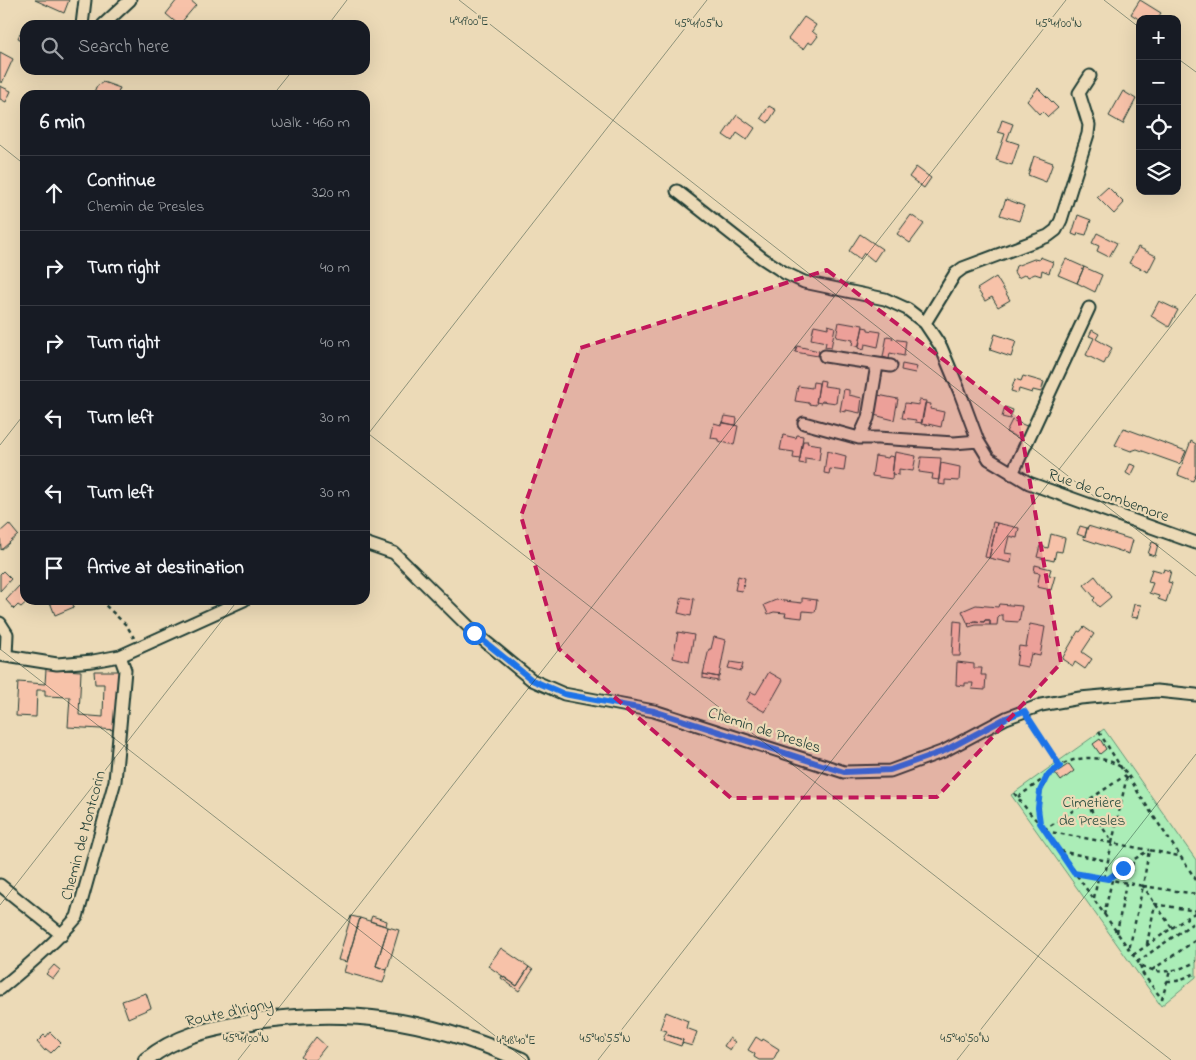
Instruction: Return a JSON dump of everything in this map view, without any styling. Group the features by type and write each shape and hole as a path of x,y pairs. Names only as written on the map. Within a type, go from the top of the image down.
{"street":[{"path":"83,20 85,0"},
{"path":"108,20 130,0"},
{"path":"925,323 955,274 963,268 1048,236 1056,230 1088,134 1089,125 1079,93 1090,76"},
{"name":"Rue de Combemore","path":"677,191 762,258 785,273 804,282 885,299 907,308 925,323 941,347 978,441 989,459 1030,483 1196,543"},
{"path":"1012,474 1089,308"},
{"path":"824,356 891,366"},
{"path":"859,438 868,418 877,364"},
{"path":"804,424 859,438 954,443 978,441"},
{"name":"Chemin de Presles","path":"370,545 394,553 474,633 532,680 564,694 654,711 844,772 890,770 944,751 1006,718 1041,705 1080,698 1157,691 1196,695"},
{"path":"0,623 7,634 3,655 57,664 93,661 120,656 233,605"},
{"name":"Chemin de Montcorin","path":"0,989 28,967 77,918 115,781 125,670 120,656"},
{"path":"0,886 62,935"},
{"name":"Route d'Irigny","path":"146,1060 158,1050 190,1035 281,1017 324,1015 388,1019 440,1030 486,1044 522,1060"}],"path":[{"path":"105,605 127,626 139,647"},
{"path":"1024,711 1060,766"},
{"path":"1099,732 1196,880"},
{"path":"1018,798 1060,766 1079,757 1096,758 1122,769"},
{"path":"1044,830 1127,775"},
{"path":"1106,879 1108,861 1127,775"},
{"path":"1047,776 1040,791 1038,808 1040,823 1137,962 1152,970 1170,971 1196,961"},
{"path":"1014,792 1032,817 1040,823"},
{"path":"1086,802 1112,843"},
{"path":"1044,830 1180,856"},
{"path":"1106,879 1123,868 1132,870 1133,860 1149,850"},
{"path":"1129,950 1149,850"},
{"path":"1059,851 1108,861"},
{"path":"1074,873 1196,894"},
{"path":"1093,899 1098,878"},
{"path":"1104,915 1112,880"},
{"path":"1117,932 1126,883"},
{"path":"1143,886 1172,928"},
{"path":"1155,904 1196,911"},
{"path":"1147,945 1155,904"},
{"path":"1133,955 1196,911"},
{"path":"1137,962 1196,922"},
{"path":"1152,970 1196,940"},
{"path":"1140,965 1143,974 1162,999 1170,971"},
{"path":"1167,981 1177,981 1196,973"}],"highlighted area":[{"path":"827,270 1019,418 1061,663 937,797 731,798 559,649 521,516 580,348"}],"green space":[{"name":"Cimetière de Presles","path":"1104,729 1196,860 1196,977 1161,1006 1011,795"}],"building":[{"path":"35,0 69,0 64,13"},
{"path":"177,0 190,0 196,5 183,20 173,20 166,14"},
{"path":"1140,0 1161,13 1160,15 1136,15 1136,17 1131,14"},
{"path":"804,17 816,25 812,31 818,36 812,44 808,42 803,49 788,39"},
{"path":"0,52 13,59 2,83 0,82"},
{"path":"103,82 120,88 119,90 95,90"},
{"path":"0,86 11,91 6,102 0,99"},
{"path":"1038,88 1058,108 1048,117 1042,111 1039,114 1027,101"},
{"path":"1123,91 1136,99 1123,124 1109,116"},
{"path":"769,106 776,110 768,123 761,118"},
{"path":"737,115 755,128 747,140 737,133 732,141 723,135"},
{"path":"1002,120 1013,124 1007,140 1019,144 1012,165 996,160 1005,134 998,132"},
{"path":"1034,156 1053,163 1046,182 1028,175"},
{"path":"916,167 931,178 924,188 909,177"},
{"path":"1108,187 1124,203 1114,214 1097,197"},
{"path":"1006,199 1024,206 1019,221 1000,215"},
{"path":"911,215 924,224 910,243 897,234"},
{"path":"1078,215 1091,220 1086,235 1078,233 1077,236 1072,234"},
{"path":"1097,233 1117,243 1109,257 1097,251 1099,246 1092,243"},
{"path":"860,234 882,249 874,261 864,253 860,259 849,251"},
{"path":"1138,247 1156,256 1148,272 1129,263"},
{"path":"1040,257 1053,262 1049,273 1042,270 1041,276 1035,274 1028,277 1026,274 1018,278 1014,272 1016,266 1034,259 1039,260"},
{"path":"1066,259 1084,267 1077,283 1058,275"},
{"path":"1084,267 1102,275 1095,292 1077,283"},
{"path":"996,277 1010,300 998,307 992,297 985,301 977,289"},
{"path":"1159,301 1178,310 1169,327 1151,316"},
{"path":"839,322 863,325 859,347 852,345 853,340 836,337"},
{"path":"814,325 828,328 828,325 835,327 831,348 825,347 826,342 811,339"},
{"path":"863,327 868,328 868,330 881,332 878,347 865,344 864,350 858,348"},
{"path":"1092,330 1099,334 1096,339 1112,348 1104,364 1086,355 1094,338 1089,336"},
{"path":"995,334 1016,341 1011,357 990,350"},
{"path":"887,336 893,337 892,339 906,341 904,356 890,353 889,359 883,357"},
{"path":"797,346 819,351 818,356 795,352"},
{"path":"902,364 917,367 915,373 901,370"},
{"path":"1023,376 1044,382 1041,392 1033,390 1032,393 1019,389 1018,393 1011,391 1015,379 1021,381"},
{"path":"820,380 825,381 824,386 838,388 836,403 816,402"},
{"path":"813,382 819,383 816,405 795,401 798,386 812,388"},
{"path":"844,389 849,390 849,395 862,398 860,413 846,410 846,412 840,411"},
{"path":"878,395 898,399 894,420 874,415"},
{"path":"919,400 926,401 922,423 902,418 905,403 919,405"},
{"path":"925,403 931,404 930,409 944,412 941,427 921,424"},
{"path":"1005,407 1013,410 1010,419 1002,417"},
{"path":"725,416 737,418 736,425 723,423"},
{"path":"1012,420 1029,427 1023,440 1006,432"},
{"path":"722,422 738,426 734,445 711,438 714,423 721,425"},
{"path":"1124,428 1186,451 1181,462 1179,464 1137,449 1131,451 1115,445"},
{"path":"783,435 796,438 797,435 803,436 800,459 793,458 794,452 780,450"},
{"path":"803,441 821,445 819,460 805,458 805,464 799,463"},
{"path":"1191,441 1196,444 1196,474 1193,481 1178,475"},
{"path":"827,451 846,456 844,471 830,469 829,474 824,473"},
{"path":"895,452 916,456 913,471 899,469 899,475 892,474"},
{"path":"875,456 894,457 892,479 872,476"},
{"path":"921,457 941,458 939,480 932,479 933,474 919,472"},
{"path":"941,463 960,467 959,481 945,480 945,485 938,484"},
{"path":"1130,464 1136,466 1131,476 1126,473"},
{"path":"993,522 997,523 989,558 985,557"},
{"path":"997,523 1019,528 1017,538 1009,536 1005,553 1012,554 1011,563 989,558"},
{"path":"9,524 18,535 1,550 0,532"},
{"path":"1080,526 1087,528 1085,537 1077,534"},
{"path":"1088,526 1133,540 1129,554 1084,539"},
{"path":"1051,534 1065,538 1062,552 1056,551 1054,561 1037,557 1040,546 1048,548"},
{"path":"1152,542 1158,544 1155,556 1148,554"},
{"path":"1035,565 1051,569 1049,575 1055,576 1051,590 1037,587 1040,573 1034,572"},
{"path":"1152,569 1163,572 1164,569 1171,571 1168,582 1172,583 1166,602 1158,599 1159,596 1149,593 1153,583 1148,582"},
{"path":"3,571 11,579 0,591 0,574"},
{"path":"738,576 745,578 742,591 735,590"},
{"path":"1095,576 1111,597 1099,607 1093,600 1095,598 1084,585"},
{"path":"20,587 20,605 23,605 21,607 18,605 14,609 6,600"},
{"path":"682,597 694,599 691,616 678,613"},
{"path":"802,598 817,600 815,612 803,611 802,618 785,616 786,613 774,612 768,614 764,605 776,600 802,603"},
{"path":"999,604 1022,606 1019,622 1003,621 1003,615 1000,615 997,625 990,625 990,620 985,620 984,622 975,621 968,624 962,611 976,605 998,607"},
{"path":"1134,604 1141,605 1138,618 1131,617"},
{"path":"51,605 73,605 74,607 55,615"},
{"path":"985,620 990,620 990,625 969,627 968,624 975,621 984,622"},
{"path":"954,621 962,622 960,656 952,656"},
{"path":"1030,624 1045,627 1040,656 1031,654 1028,667 1016,665 1019,646 1026,647"},
{"path":"1084,627 1094,634 1082,652 1092,659 1085,669 1075,662 1073,666 1062,659 1078,631 1080,632"},
{"path":"678,632 694,635 689,662 673,658"},
{"path":"714,637 726,640 719,677 703,674"},
{"path":"730,662 743,664 741,671 728,668"},
{"path":"957,662 974,664 974,668 982,668 981,675 986,675 985,690 972,689 973,683 965,683 965,686 956,685"},
{"path":"46,669 81,671 79,715 103,717 104,684 95,684 94,671 119,671 120,691 117,730 68,727 70,697 45,696 45,690 37,690 36,717 16,716 18,682 45,684"},
{"path":"769,672 783,680 765,712 746,701 751,692 756,694"},
{"path":"703,674 718,677 718,681 703,678"},
{"path":"1100,739 1106,749 1100,754 1093,744"},
{"path":"1069,764 1074,771 1061,781 1055,773"},
{"path":"351,916 360,918 347,962 338,960"},
{"path":"372,916 387,921 386,926 370,921"},
{"path":"360,918 388,927 376,966 387,970 383,983 344,972"},
{"path":"388,927 399,930 387,970 376,966"},
{"path":"501,948 529,967 517,986 488,966"},
{"path":"54,965 60,970 53,979 46,974"},
{"path":"529,967 533,970 519,991 501,978 502,976 517,986"},
{"path":"146,993 151,1008 128,1018 122,1001"},
{"path":"666,1012 688,1021 686,1028 697,1032 692,1046 682,1043 683,1040 665,1034 667,1031 660,1029"},
{"path":"50,1032 61,1043 51,1053 46,1049 45,1051 37,1042 44,1035 46,1037"},
{"path":"665,1034 683,1040 681,1046 663,1040"},
{"path":"316,1037 326,1046 315,1060 305,1060 301,1057"},
{"path":"756,1037 779,1049 773,1060 759,1060 754,1057 755,1054 748,1050"},
{"path":"729,1038 735,1042 730,1050 724,1046"}],"route":[{"path":"474,633 532,680 564,694 654,711 844,772 890,770 944,751 1006,718 1024,711 1060,766 1047,776 1040,791 1038,808 1040,823 1074,873 1108,879 1123,868"}]}
